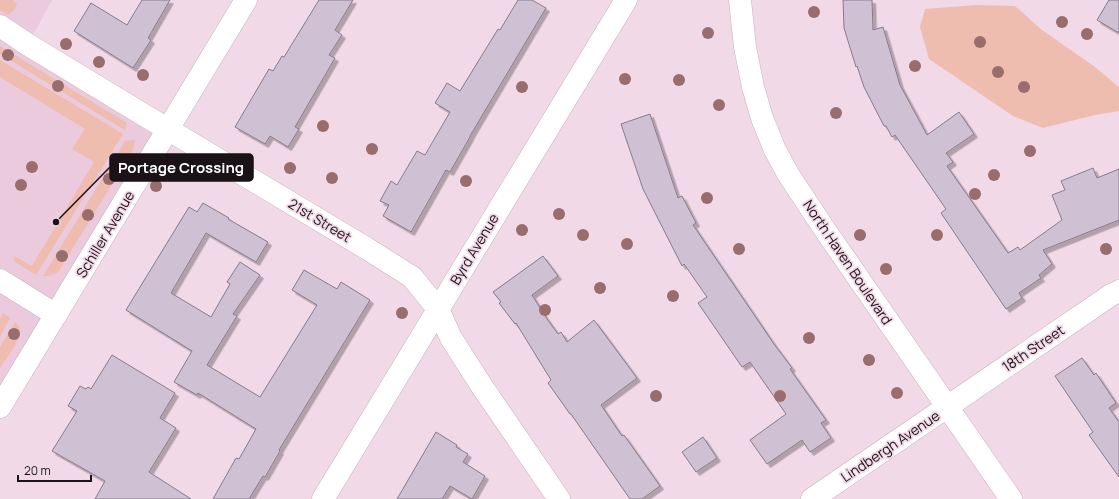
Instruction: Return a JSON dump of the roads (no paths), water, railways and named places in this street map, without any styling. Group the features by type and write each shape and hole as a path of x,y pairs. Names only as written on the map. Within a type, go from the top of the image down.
{"street":[{"name":"Schiller Avenue","path":"0,407 246,0"},
{"name":"Byrd Avenue","path":"323,499 626,0"},
{"name":"North Haven Boulevard","path":"740,0 745,47 753,87 762,118 775,150 788,174 1011,499"},
{"name":"21st Street","path":"0,26 412,277 438,309 451,338 481,385 559,499"},
{"path":"0,280 56,315"},
{"name":"18th Street","path":"947,406 1119,291"},
{"name":"Lindbergh Avenue","path":"812,499 947,406"}],"place":[{"name":"Portage Crossing","path":"56,222"}]}
